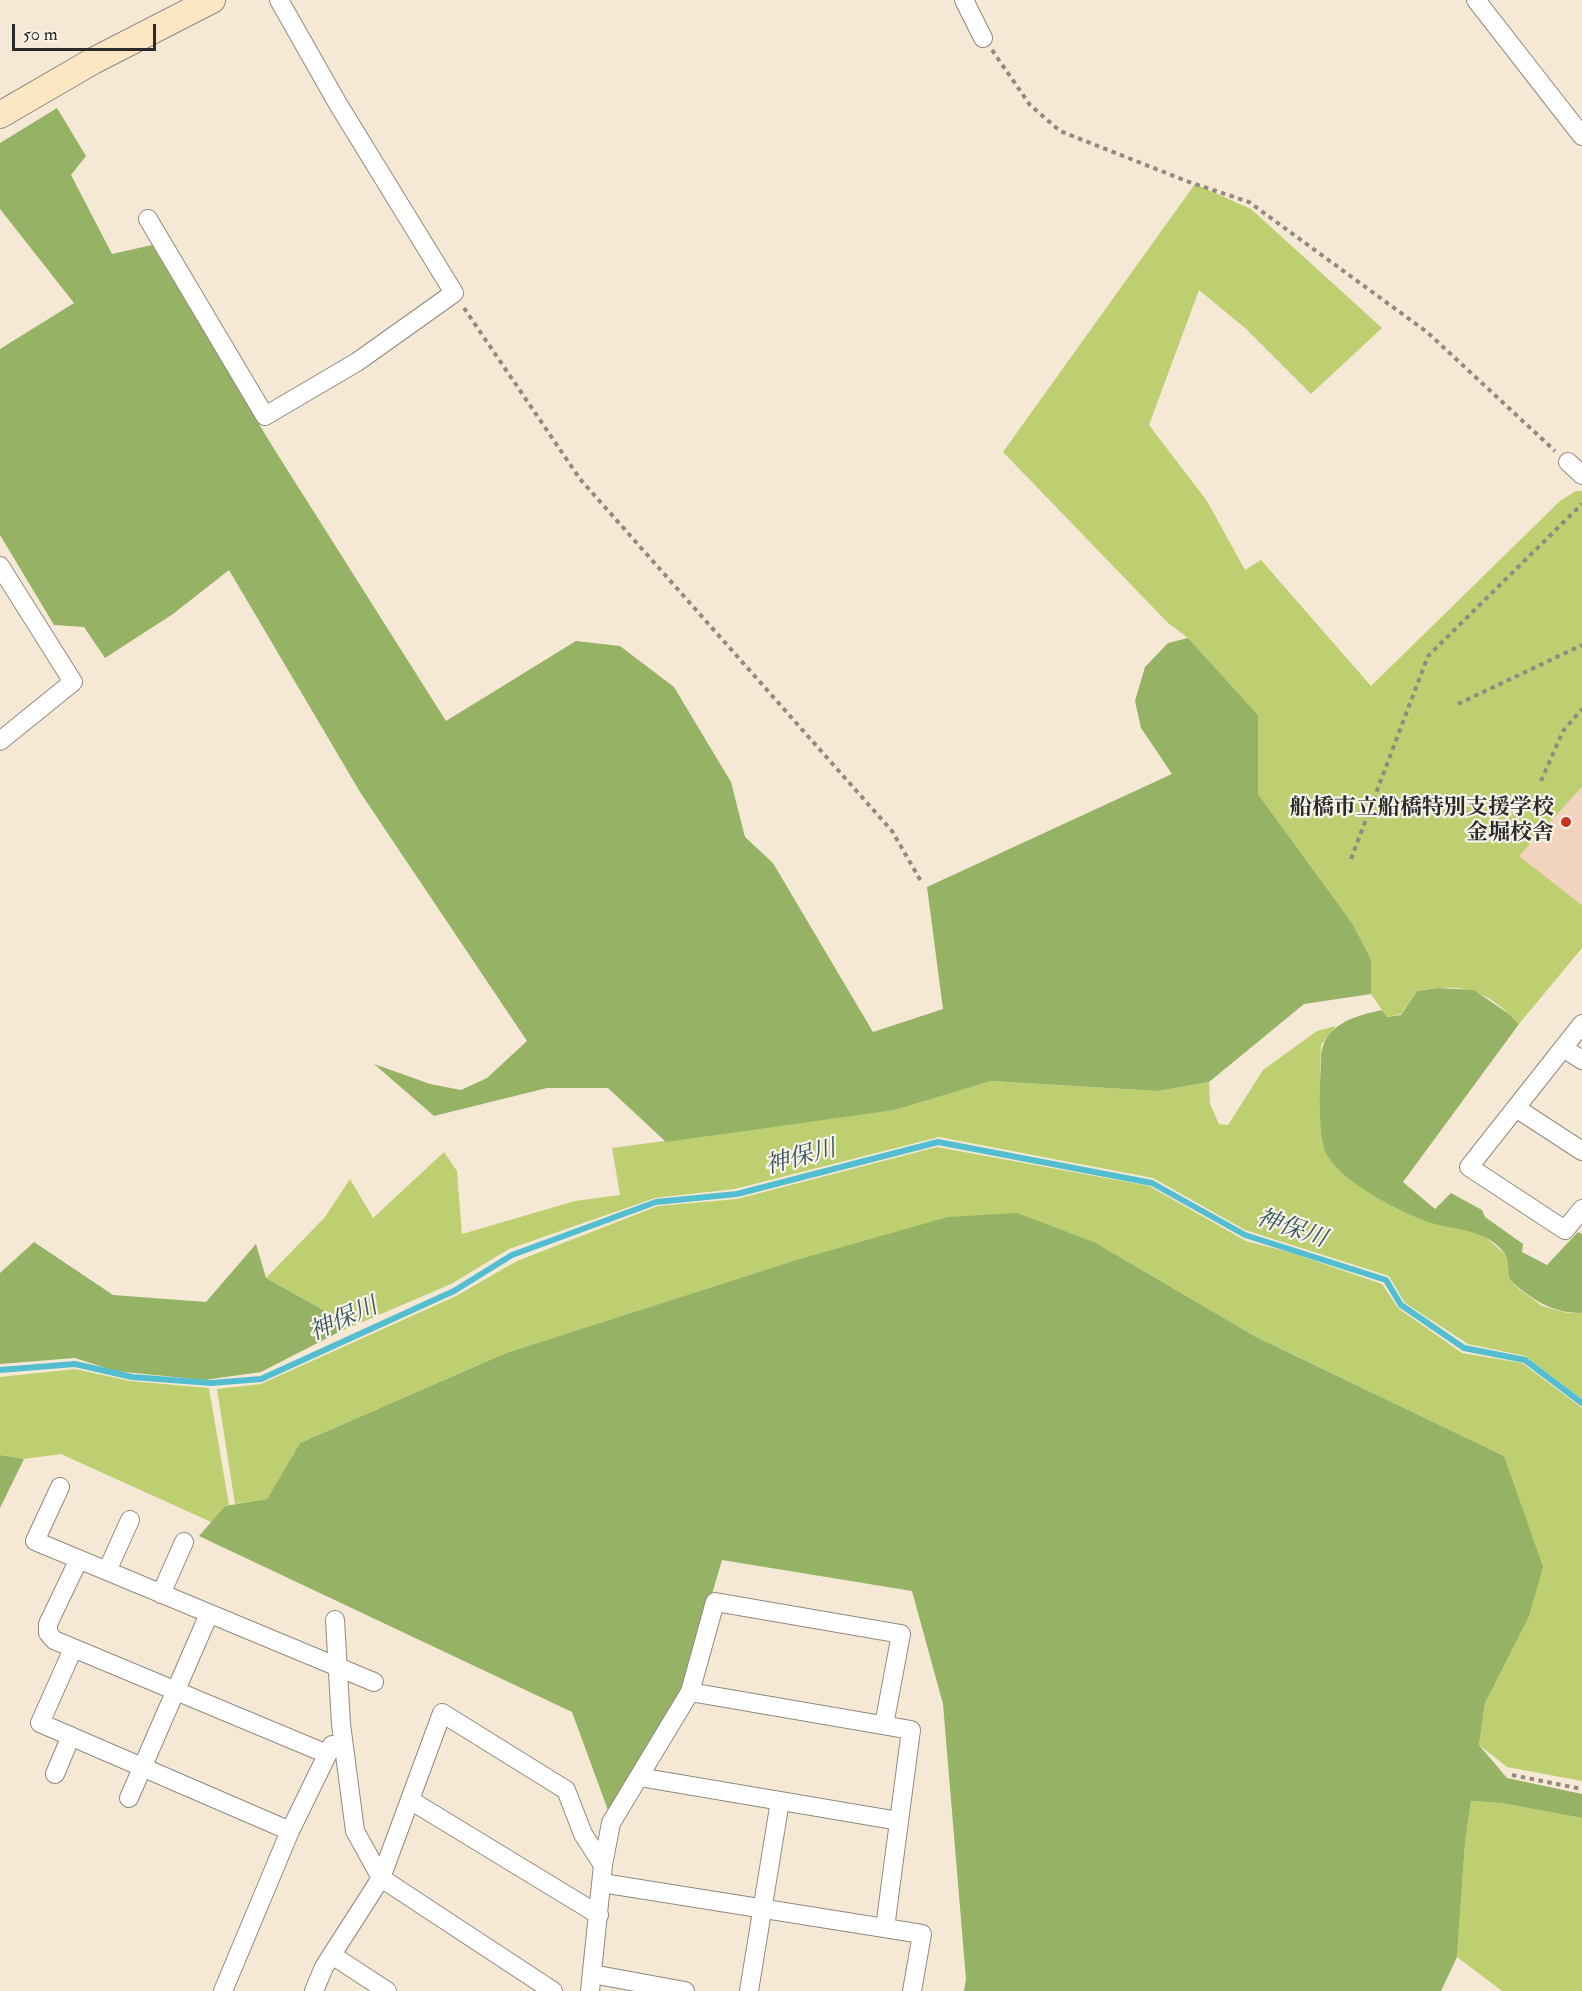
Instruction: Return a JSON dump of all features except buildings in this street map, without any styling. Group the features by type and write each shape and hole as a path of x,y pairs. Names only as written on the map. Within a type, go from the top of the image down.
{"main road":[{"path":"0,116 93,61 212,0"}],"street":[{"path":"148,219 265,416 357,362 454,292 338,104 279,0"},
{"path":"964,0 983,38"},
{"path":"1476,0 1582,136"},
{"path":"1568,462 1582,475"},
{"path":"0,566 73,682 0,741"},
{"path":"1582,1024 1469,1167 1565,1230 1582,1209"},
{"path":"1563,1048 1582,1060"},
{"path":"1516,1107 1582,1151"},
{"path":"60,1487 35,1541 374,1682"},
{"path":"107,1571 130,1520"},
{"path":"161,1594 184,1542"},
{"path":"79,1559 48,1624 48,1633 54,1640 327,1754"},
{"path":"685,1991 591,1983 611,1823 690,1692 715,1602 901,1634 884,1725"},
{"path":"129,1798 209,1614"},
{"path":"335,1620 341,1724 355,1831 381,1878 554,1991"},
{"path":"73,1649 40,1723 290,1832"},
{"path":"690,1692 911,1730 885,1928"},
{"path":"314,1991 332,1955 381,1878 442,1713 566,1790 603,1874"},
{"path":"223,1991 290,1832 341,1724"},
{"path":"55,1774 71,1736"},
{"path":"639,1777 899,1821"},
{"path":"410,1800 599,1914"},
{"path":"749,1991 780,1801"},
{"path":"603,1874 763,1908 922,1934 912,1991"},
{"path":"332,1955 387,1991"}],"path":[{"path":"983,38 1030,105 1060,131 1189,183 1249,202 1427,332 1568,462"},
{"path":"454,292 580,480 892,831 922,883"},
{"path":"1351,859 1428,656 1582,504"},
{"path":"1458,704 1582,645"},
{"path":"1541,781 1563,731 1582,709"},
{"path":"1512,1775 1582,1789"}],"shaded area":[{"name":"船橋市立船橋特別支援学校 金堀校舎","path":"1582,787 1582,905 1519,856"}],"green space":[{"path":"57,108 86,156 71,175 112,254 152,245 271,444 446,721 576,641 620,646 674,687 731,782 745,837 773,863 873,1032 943,1009 927,887 1172,774 1141,728 1135,701 1145,667 1168,643 1188,638 1258,715 1258,794 1352,923 1371,959 1371,994 1304,1004 1209,1082 1158,1091 991,1081 895,1110 666,1142 608,1088 547,1088 434,1116 374,1064 430,1084 461,1090 487,1078 527,1041 360,792 229,570 173,614 105,658 84,627 54,625 0,535 0,349 74,303 0,209 0,143"},
{"path":"1195,184 1251,209 1382,328 1311,394 1245,328 1199,290 1149,425 1207,501 1245,570 1261,560 1371,686 1560,501 1576,491 1582,491 1582,787 1519,856 1582,905 1582,948 1519,1024 1496,1003 1484,996 1473,991 1448,988 1417,991 1401,1014 1387,1017 1371,994 1371,959 1352,923 1258,794 1258,715 1188,638 1168,623 1003,452"},
{"path":"1438,988 1474,990 1509,1014 1519,1024 1403,1182 1435,1209 1451,1193 1482,1210 1485,1217 1523,1244 1522,1252 1547,1265 1578,1232 1582,1234 1582,1313 1552,1308 1518,1287 1510,1280 1505,1254 1490,1240 1473,1233 1435,1224 1370,1194 1339,1170 1329,1158 1323,1145 1320,1113 1321,1058 1327,1037 1341,1024 1361,1015 1382,1010 1387,1017 1401,1015 1417,991"},
{"path":"1336,1026 1321,1045 1323,1147 1336,1166 1361,1186 1436,1224 1482,1234 1506,1255 1510,1280 1542,1306 1568,1313 1582,1313 1582,1399 1525,1356 1468,1344 1405,1303 1389,1276 1245,1230 1153,1178 939,1137 735,1189 655,1198 509,1249 451,1284 337,1333 341,1320 266,1278 325,1217 350,1179 373,1218 444,1152 457,1171 462,1234 575,1201 620,1195 612,1148 895,1110 991,1081 1158,1091 1209,1082 1210,1104 1219,1124 1228,1125 1263,1070 1317,1031"},
{"path":"937,1147 1149,1186 1246,1241 1292,1253 1382,1284 1398,1308 1462,1353 1522,1363 1582,1408 1582,1781 1507,1767 1479,1745 1485,1703 1528,1619 1504,1456 1256,1337 1096,1243 793,1261 506,1353 300,1443 267,1499 235,1504 217,1389 261,1384 456,1296 517,1261 658,1206 737,1199"},
{"path":"1017,1213 1096,1243 1256,1337 1504,1456 1543,1567 1528,1619 1485,1703 1479,1745 1507,1778 1582,1794 1582,1818 1501,1803 1471,1801 1465,1843 1457,1957 1441,1991 964,1991 966,1979 943,1704 912,1591 722,1560 681,1700 609,1813 572,1712 199,1536 225,1506 267,1499 300,1443 506,1353 793,1261 948,1217"},
{"path":"34,1242 113,1295 206,1302 256,1244 266,1278 341,1320 337,1333 261,1372 204,1380 115,1371 75,1358 0,1364 0,1273"},
{"path":"75,1369 130,1381 209,1388 229,1505 225,1506 211,1522 61,1454 24,1459 0,1455 0,1377"},
{"path":"0,1455 24,1459 0,1508"},
{"path":"1471,1801 1501,1803 1582,1818 1582,1991 1502,1991 1457,1957 1465,1843"}],"waterway":[{"name":"神保川","path":"0,1370 75,1364 132,1377 211,1383 261,1379 454,1291 512,1255 656,1202 737,1194 938,1142 1152,1183 1245,1235 1386,1280 1401,1305 1464,1348 1525,1360 1582,1403"}],"place":[{"name":"船橋市立船橋特別支援学校 金堀校舎","path":"1566,822"}]}
